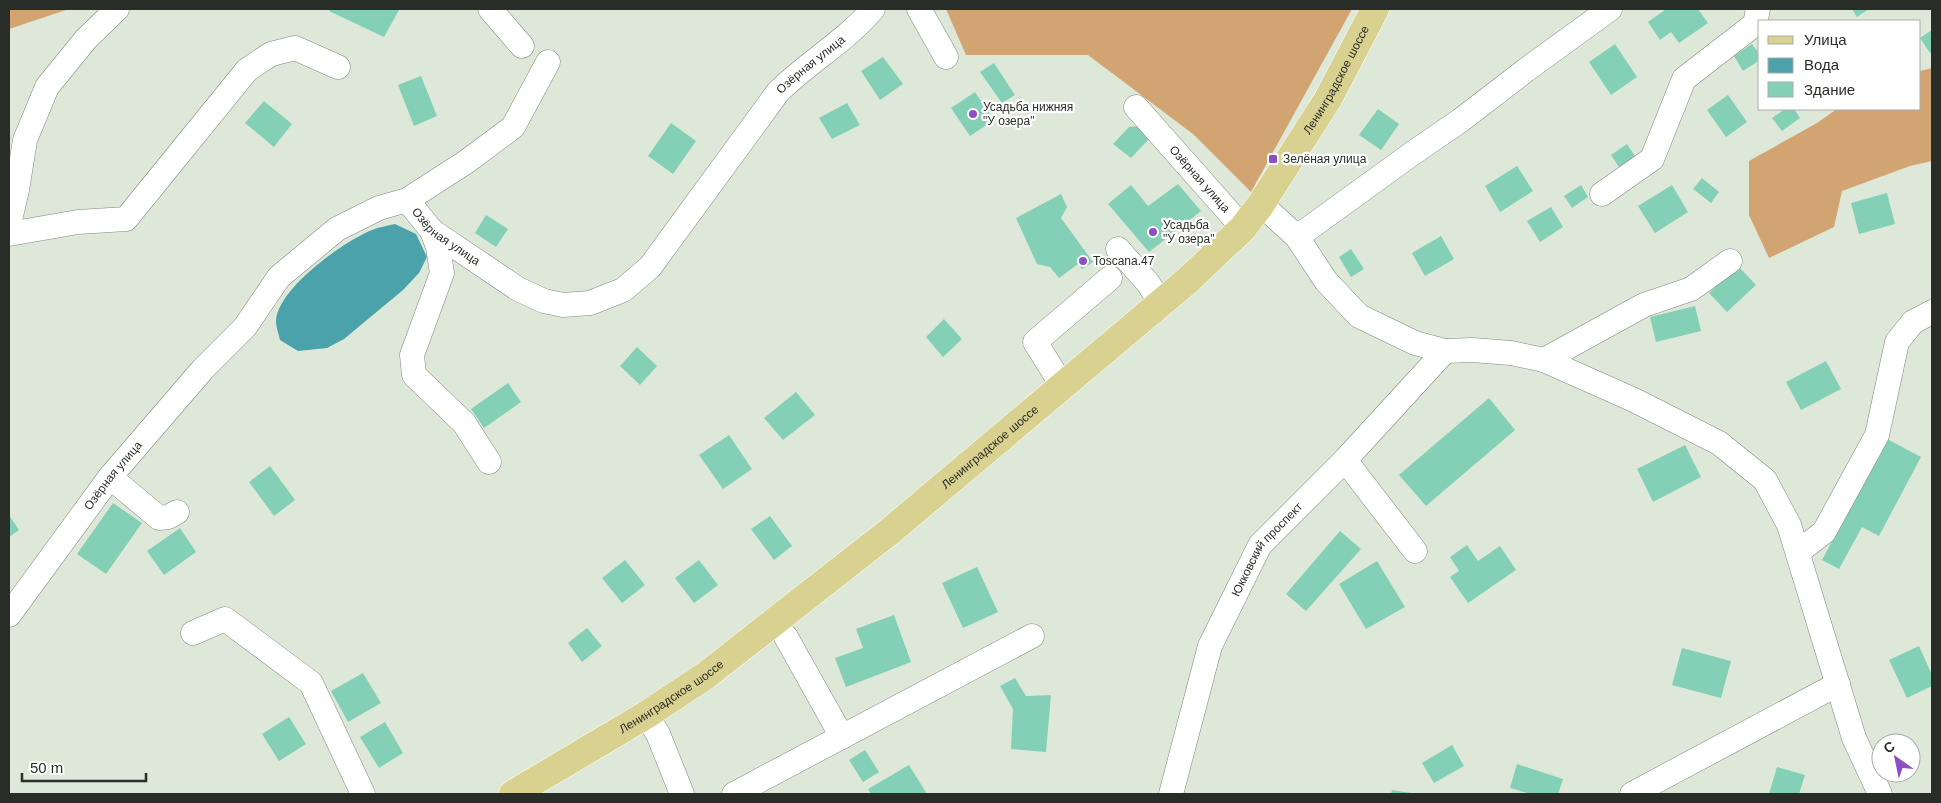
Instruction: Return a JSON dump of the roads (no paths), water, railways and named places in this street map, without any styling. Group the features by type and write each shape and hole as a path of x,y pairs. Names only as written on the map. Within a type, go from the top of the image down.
{"main road":[{"name":"Ленинградское шоссе","path":"513,794 646,716 704,676 842,570 1187,282 1244,228 1261,204 1328,99 1375,9"}],"street":[{"path":"9,224 25,140 47,87 86,39 117,9"},
{"path":"490,9 522,46"},
{"name":"Озёрная улица","path":"9,616 110,477 203,369 245,327 279,277 337,229 379,208 407,200 432,231 518,289 544,301 563,305 590,303 623,290 650,267 778,92 792,78 853,32 874,9"},
{"path":"919,9 946,57"},
{"path":"1297,237 1461,120 1610,9"},
{"path":"1602,194 1652,159 1684,79 1755,24 1758,9"},
{"path":"9,234 78,222 126,219 247,70 271,54 296,48 338,67"},
{"path":"407,200 466,162 513,127 548,62"},
{"name":"Озёрная улица","path":"1136,107 1244,228"},
{"path":"1261,204 1297,237 1326,281 1359,316 1415,343 1445,351 1472,350 1544,360 1634,400 1719,443 1765,480 1789,525 1854,738 1880,794"},
{"path":"432,231 438,247 442,273 412,355 414,375 464,423 489,462"},
{"path":"1118,250 1148,283 1160,304"},
{"path":"1544,360 1644,305 1691,289 1730,261"},
{"path":"1062,386 1035,342 1110,278"},
{"path":"1798,552 1824,532 1877,435 1897,342 1913,322 1932,312"},
{"name":"Юкковский проспект","path":"1171,794 1210,646 1260,545 1345,460 1445,351"},
{"path":"1345,460 1415,551"},
{"path":"110,477 159,518 168,517 177,512"},
{"path":"193,633 225,619 312,683 363,794"},
{"path":"734,794 1032,636"},
{"path":"786,637 842,737"},
{"path":"1632,794 1838,684"},
{"path":"646,716 658,734 682,794"}],"water":[{"path":"395,224 416,234 427,257 419,273 403,290 344,339 327,348 298,351 280,340 276,321 279,308 299,281 345,244 372,230"}],"place":[{"name":"Усадьба нижняя \"У озера\"","path":"973,114"},
{"name":"Зелёная улица","path":"1273,159"},
{"name":"Усадьба \"У озера\"","path":"1153,232"},
{"name":"Toscana.47","path":"1083,261"}]}
